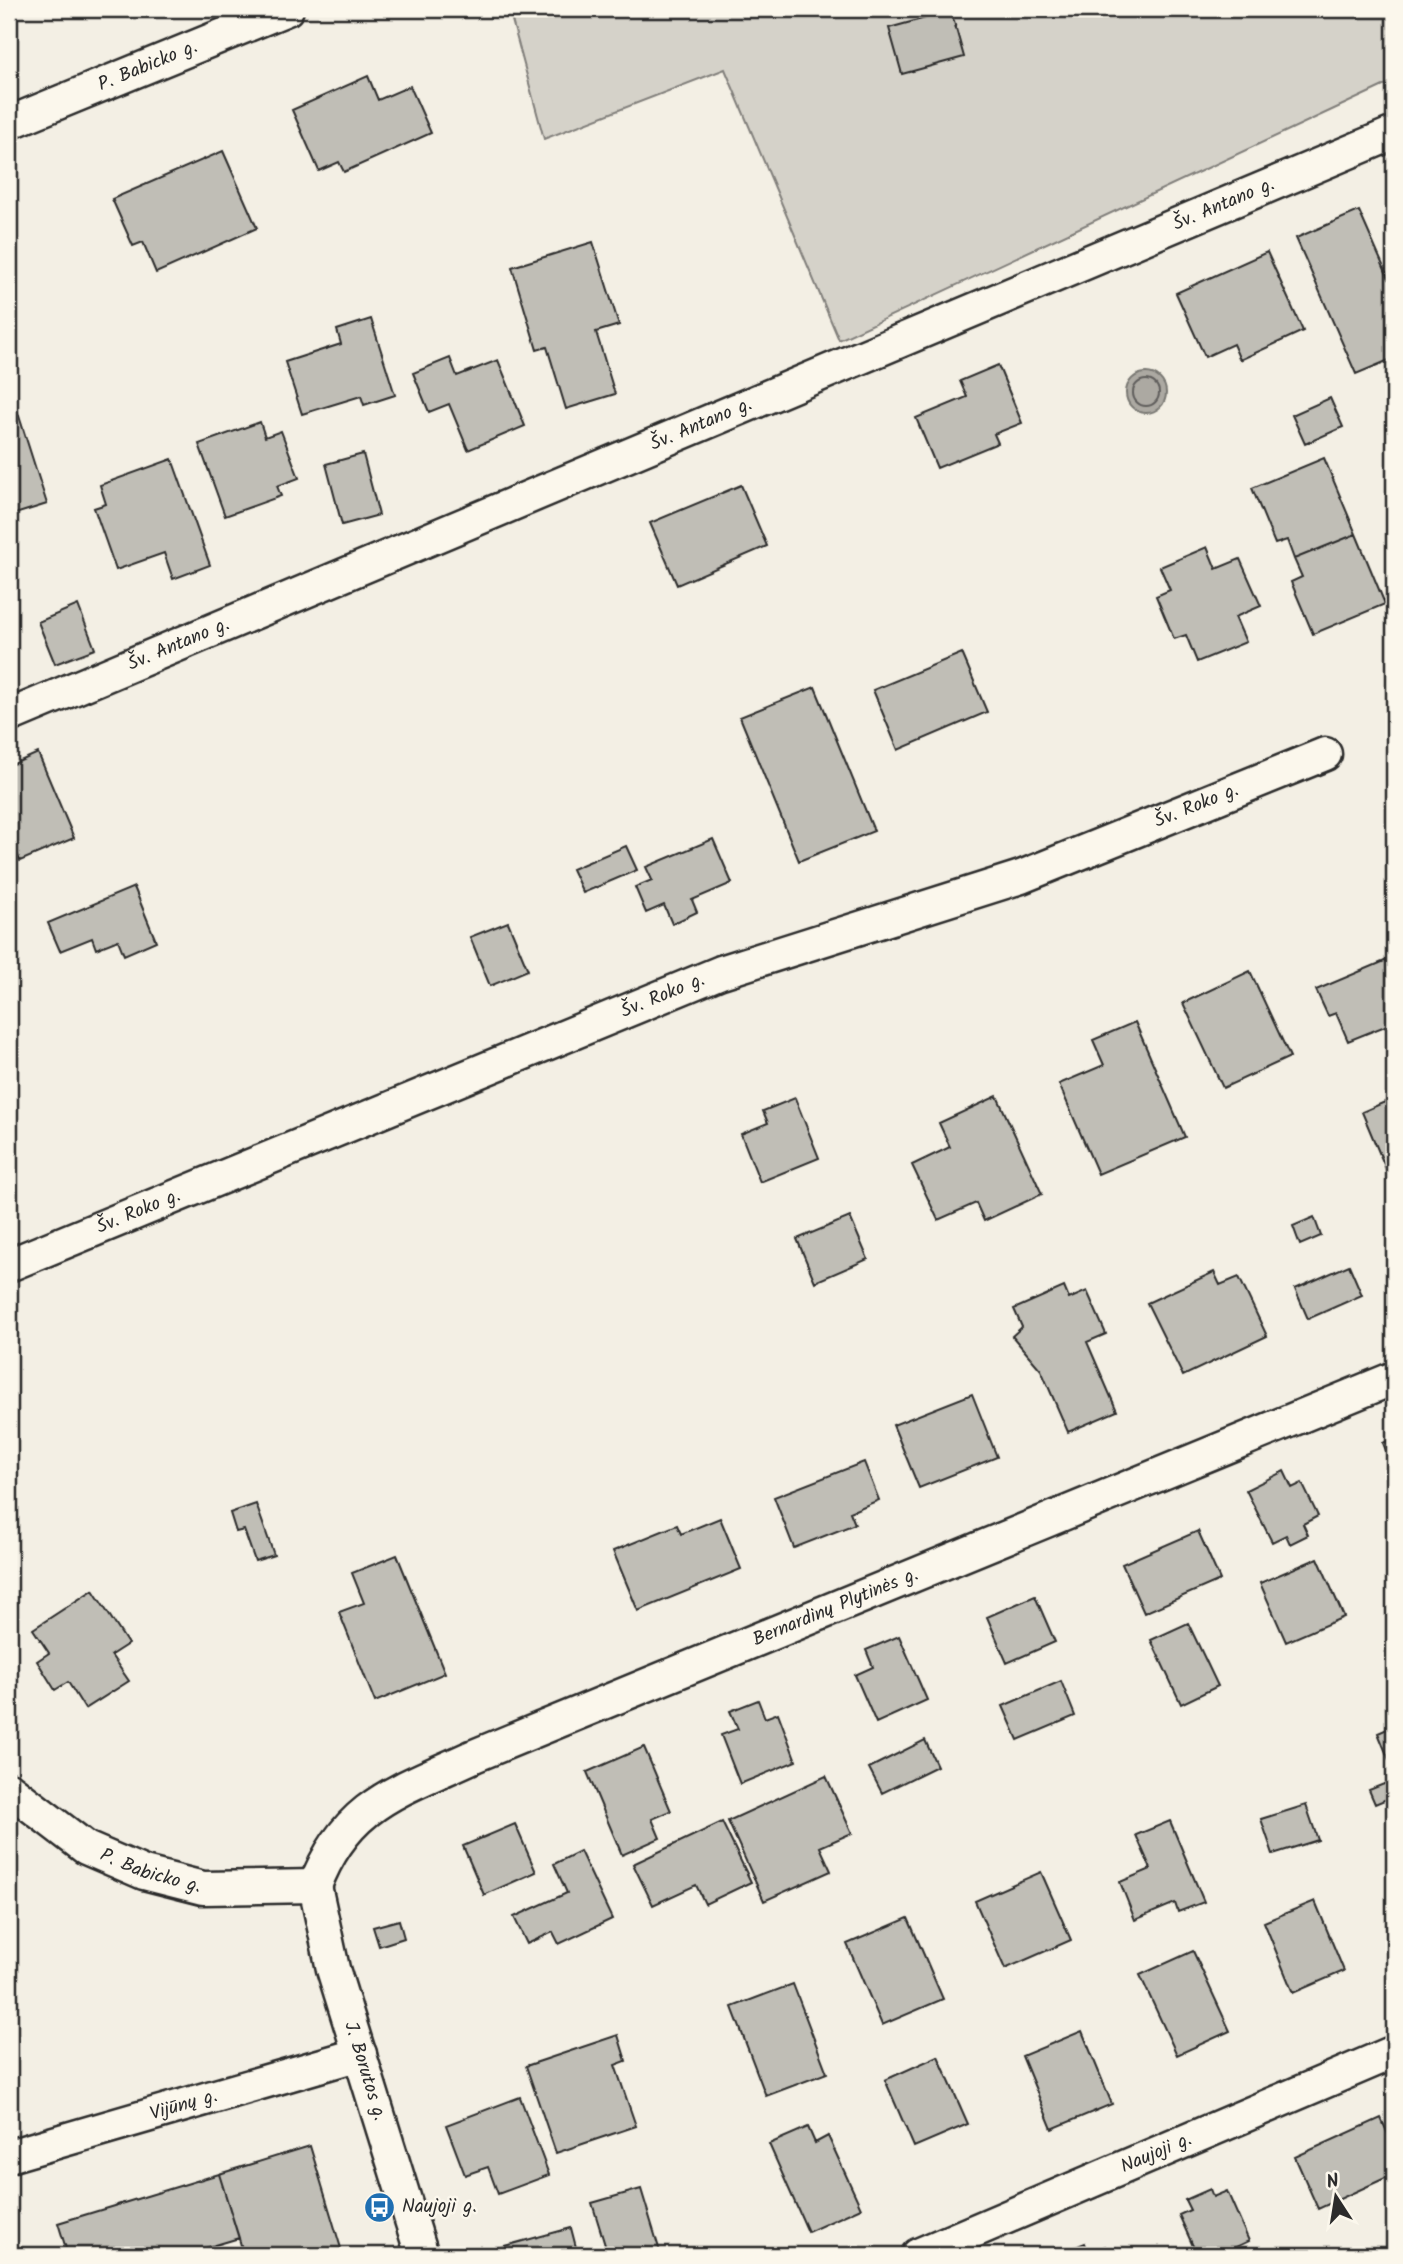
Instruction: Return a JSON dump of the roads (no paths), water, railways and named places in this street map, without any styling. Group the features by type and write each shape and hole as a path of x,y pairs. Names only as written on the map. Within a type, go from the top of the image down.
{"street":[{"name":"P. Babicko g.","path":"9,123 287,9"},
{"name":"Šv. Antano g.","path":"9,716 1394,133"},
{"name":"Šv. Roko g.","path":"9,1265 721,972 1021,877 1325,754"},
{"name":"Bernardinų Plytinės g.","path":"314,1886 325,1857 343,1831 377,1802 474,1756 1394,1378"},
{"name":"P. Babicko g.","path":"9,1789 86,1849 144,1872 203,1888 314,1886"},
{"name":"J. Borutos g.","path":"314,1886 324,1940 422,2255"},
{"name":"Naujoji g.","path":"918,2255 1394,2052"},
{"name":"Vijūnų g.","path":"9,2156 360,2054"}],"water":[{"path":"1146,373 1154,374 1160,379 1165,385 1165,401 1160,407 1154,412 1146,413 1138,412 1132,407 1127,401 1126,393 1127,385 1132,379 1138,374"}],"place":[{"name":"Naujoji g.","path":"379,2207"}]}
